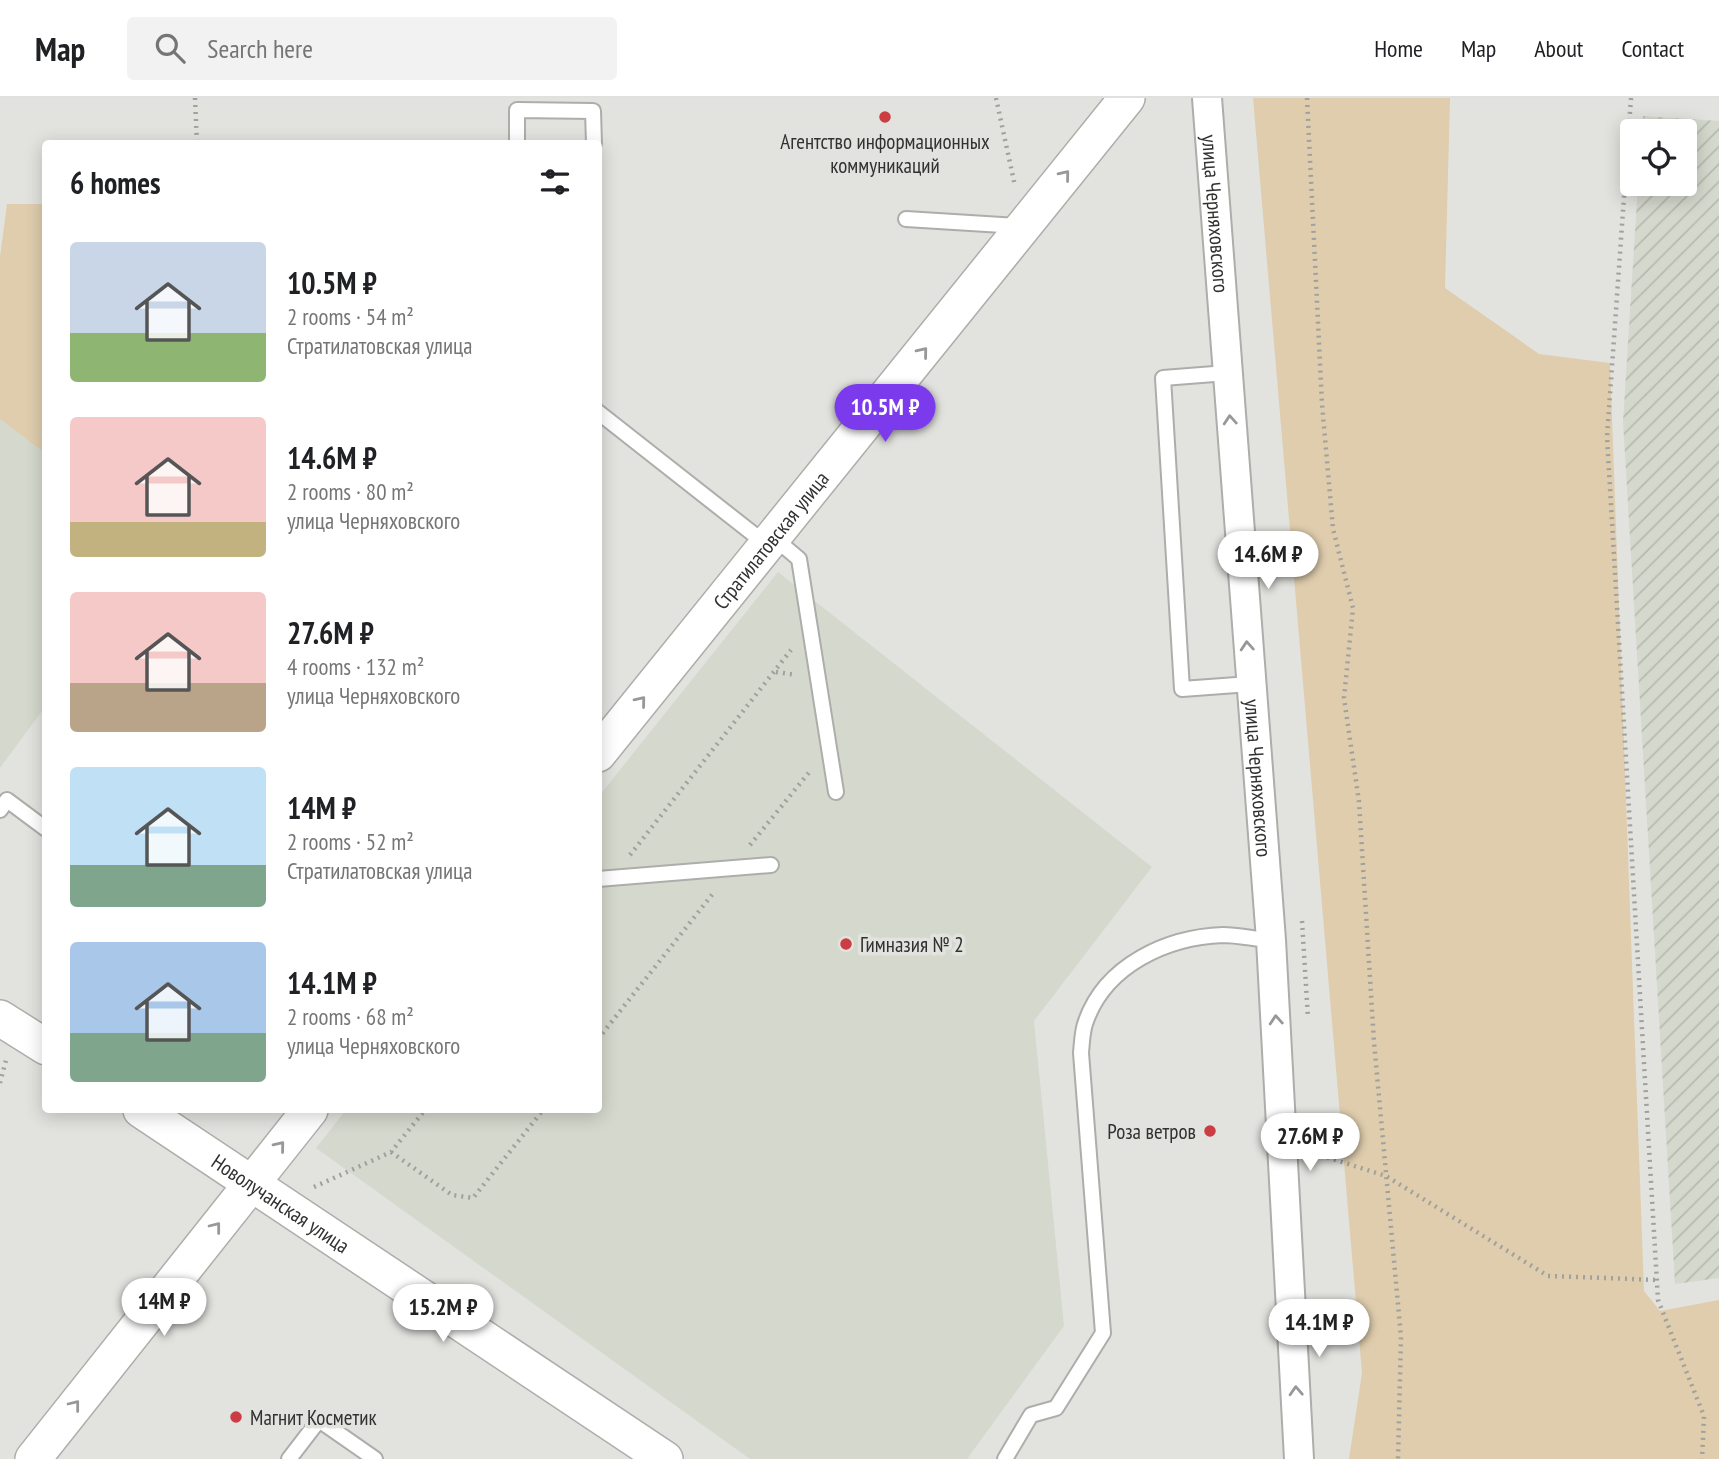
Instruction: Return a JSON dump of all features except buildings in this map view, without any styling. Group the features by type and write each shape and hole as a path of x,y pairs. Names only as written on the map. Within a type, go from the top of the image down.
{"street":[{"name":"Стратилатовская улица","path":"602,744 770,541 1127,98"},
{"name":"улица Черняховского","path":"1207,98 1271,940 1299,1459"},
{"path":"0,1018 42,1044"},
{"name":"Новолучанская улица","path":"146,1113 665,1459"},
{"path":"33,1459 308,1113"}],"lane":[{"path":"517,140 517,110 593,111 594,140"},
{"path":"906,219 1024,226"},
{"path":"1227,373 1163,379 1182,689 1250,684"},
{"path":"602,415 770,541 799,559 836,792"},
{"path":"0,810 7,800 42,826"},
{"path":"605,879 772,865"},
{"path":"1005,1459 1031,1415 1056,1408 1103,1333 1081,1053 1085,1023 1099,996 1124,969 1151,951 1185,939 1224,935 1271,940"},
{"path":"289,1459 319,1420 375,1459"}],"path":[{"path":"195,98 197,140"},
{"path":"996,98 1024,226"},
{"path":"1307,98 1333,529 1353,608 1345,698 1359,802 1374,1042 1401,1337 1398,1459"},
{"path":"1631,98 1607,437 1658,1300 1686,1363 1704,1416 1702,1459"},
{"path":"605,879 776,672 809,678"},
{"path":"602,1034 813,767"},
{"path":"312,1188 391,1152 423,1113"},
{"path":"391,1152 452,1195 474,1198 541,1113"},
{"path":"1314,1153 1386,1176 1548,1276 1658,1280"}],"shaded area":[{"path":"1253,98 1450,98 1445,288 1539,354 1610,363 1644,1291 1660,1311 1719,1300 1719,1459 1349,1459 1362,1373"},
{"path":"1643,116 1689,119 1643,119"},
{"path":"1697,120 1719,121 1719,1278 1675,1284 1623,422 1637,196 1697,196"},
{"path":"7,204 42,204 42,451 0,419 0,257"},
{"path":"0,419 42,450 42,711 0,768"},
{"name":"Гимназия № 2","path":"778,572 1152,867 1034,1021 1064,1326 967,1459 750,1459 316,1148 344,1113 602,1113 602,792"}],"place":[{"name":"Агентство информационных коммуникаций","path":"885,117"},
{"name":"Гимназия № 2","path":"846,944"},
{"name":"Роза ветров","path":"1210,1131"},
{"name":"Магнит Косметик","path":"236,1417"}]}
